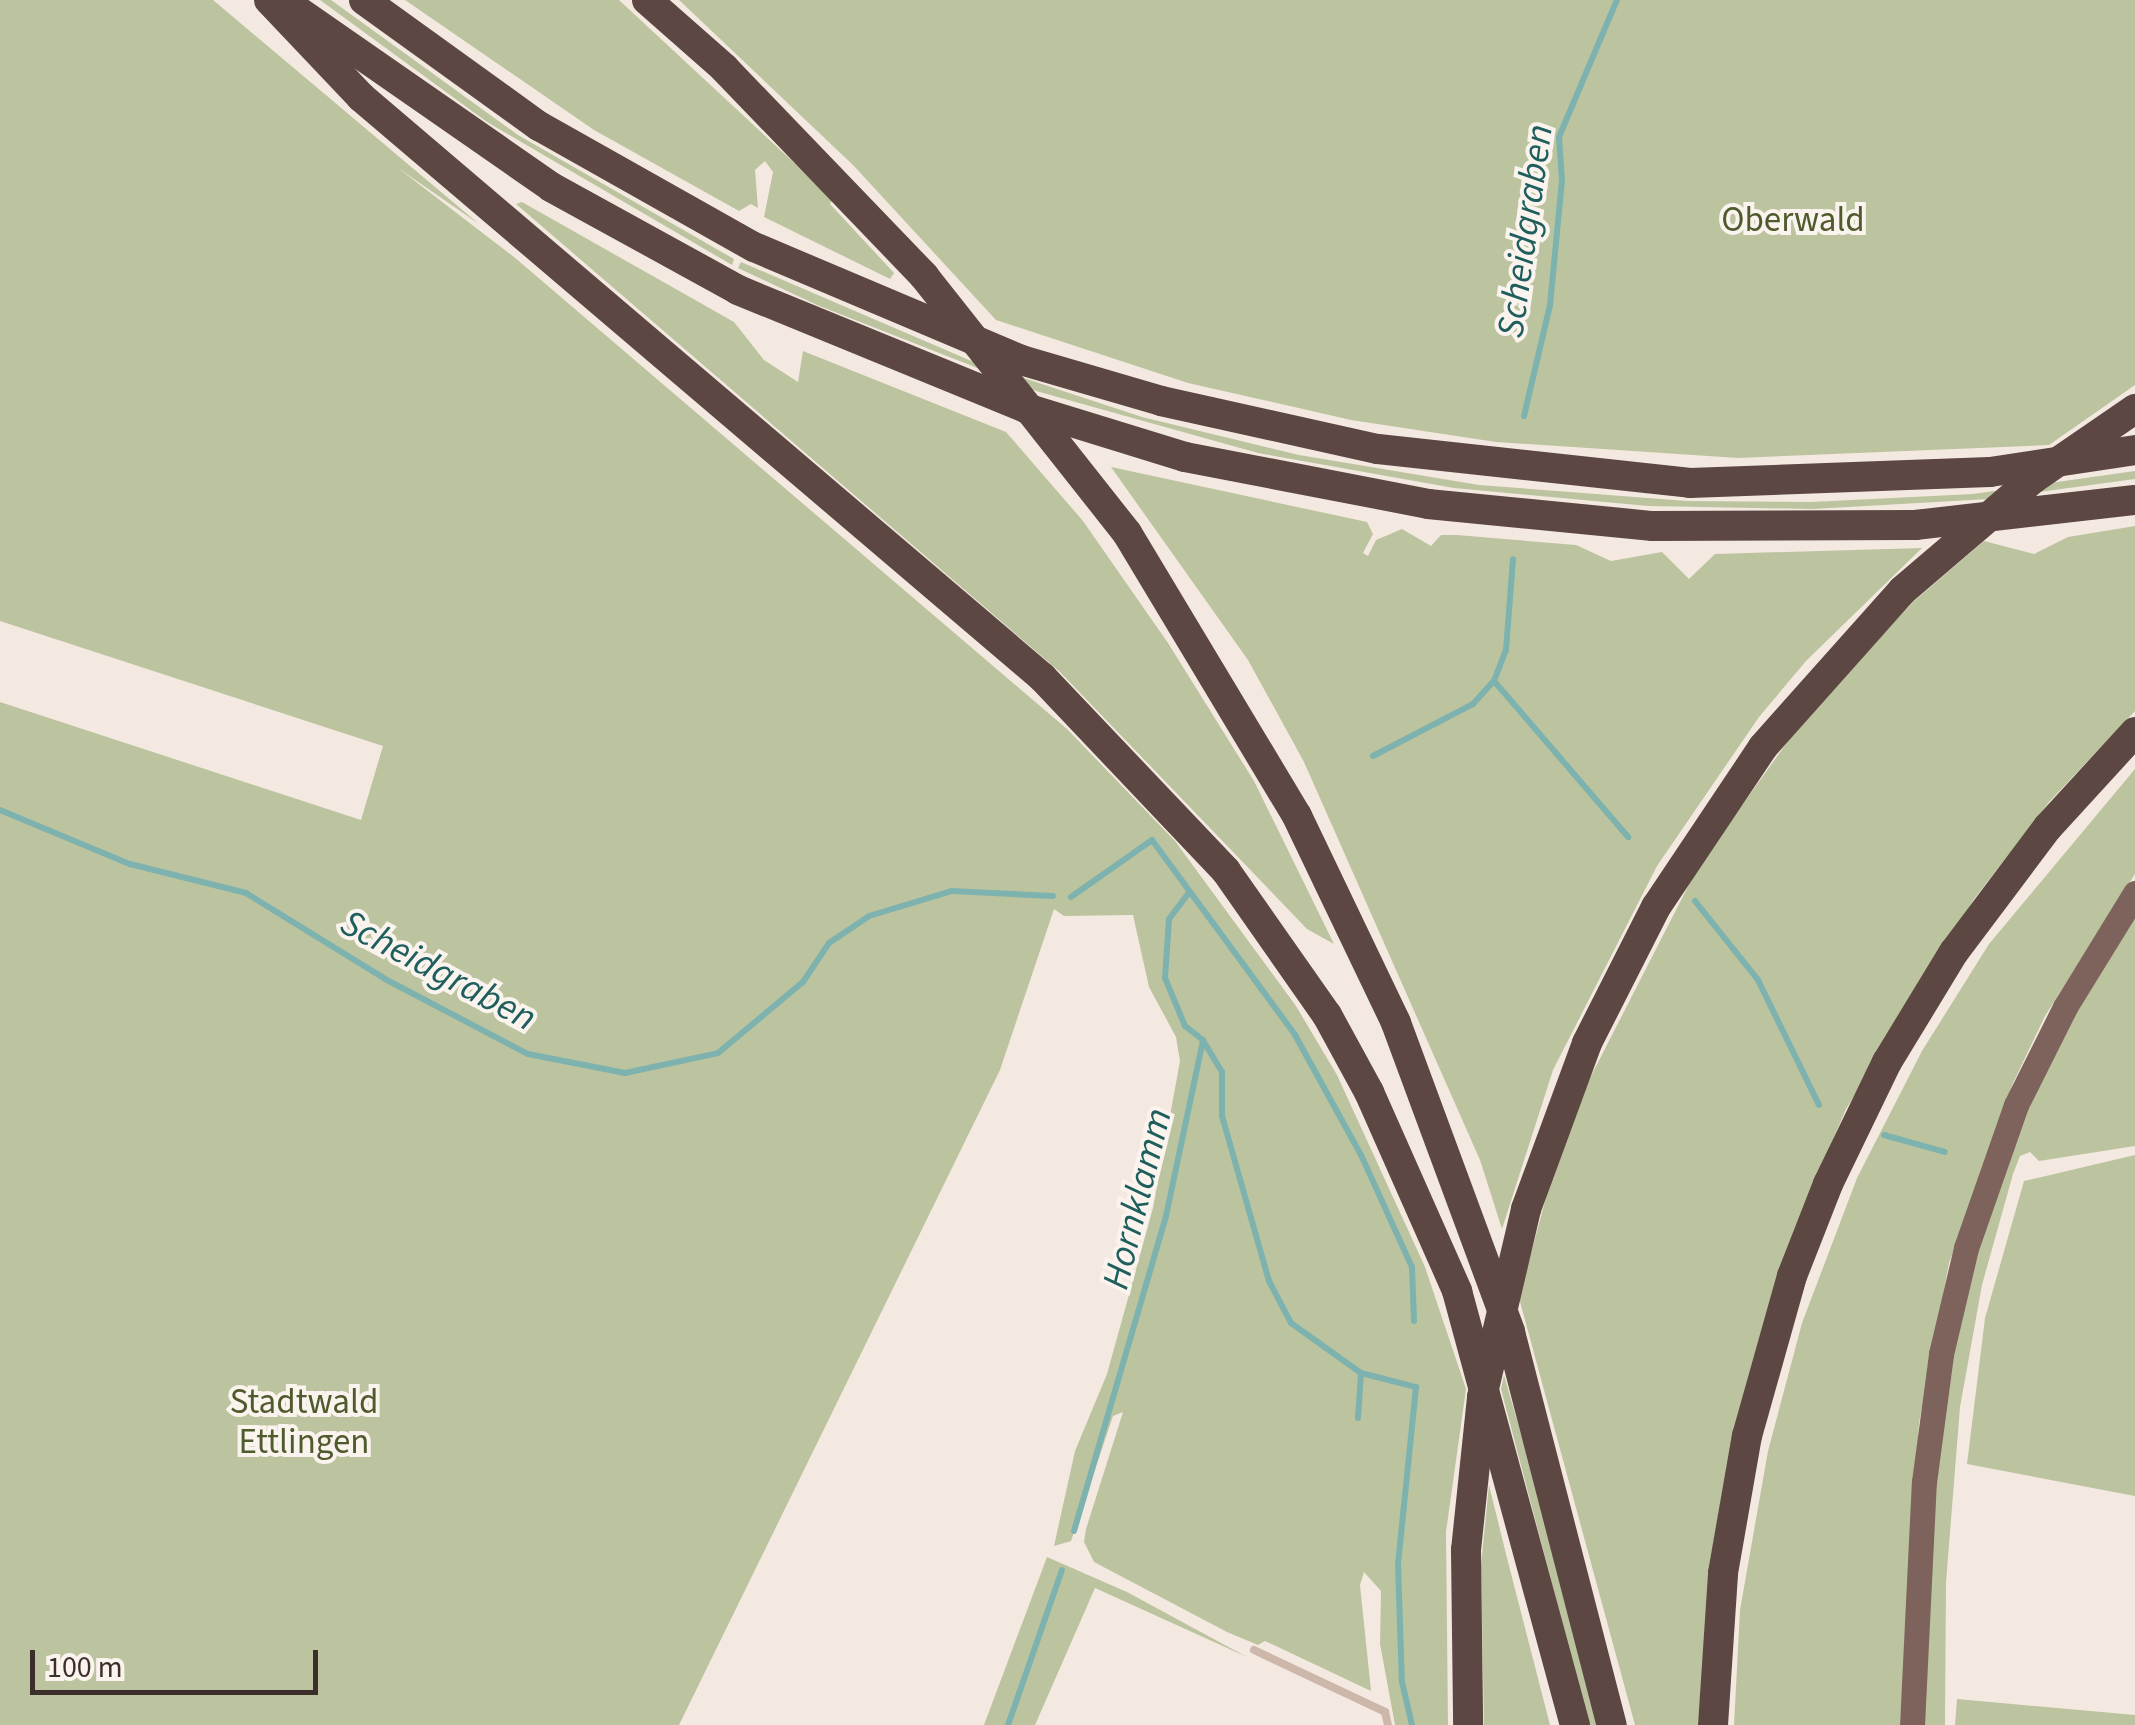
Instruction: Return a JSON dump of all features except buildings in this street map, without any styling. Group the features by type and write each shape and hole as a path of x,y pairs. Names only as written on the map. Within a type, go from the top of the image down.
{"highway":[{"path":"269,0 360,97 1042,677 1226,871 1327,1015 1436,1242 1504,1450 1575,1725"},
{"path":"284,0 536,178 691,266 896,359 1185,456 1389,498 1652,526 1915,525 2135,500"},
{"path":"364,0 539,126 754,247 1021,360 1161,401 1378,449 1690,482 1990,472 2135,450"},
{"path":"647,0 724,68 924,276 1127,533 1297,816 1410,1058 1510,1332 1612,1725"},
{"path":"1468,1725 1466,1550 1482,1397 1526,1209 1587,1043 1673,879 1772,734 1902,590 2033,479 2135,409"},
{"path":"1713,1725 1723,1572 1746,1436 1792,1276 1834,1170 1887,1062 1954,952 2048,827 2135,732"}],"main road":[{"path":"1912,1725 1924,1482 1957,1283 2016,1105 2065,1006 2135,894"}],"lane":[{"path":"1254,1650 1385,1712 1388,1725"}],"green space":[{"name":"Stadtwald Ettlingen","path":"0,0 213,0 479,224 398,168 514,257 1067,729 1175,841 1296,1006 1337,1075 1425,1267 1466,1389 1446,1532 1448,1725 1395,1725 1380,1644 1381,1591 1364,1572 1360,1585 1371,1691 1265,1641 1258,1645 1227,1632 1094,1562 1084,1542 1086,1529 1123,1412 1113,1416 1071,1541 1054,1546 1075,1451 1107,1374 1153,1208 1180,1061 1176,1037 1149,987 1133,915 1064,916 1054,909 1000,1070 679,1725 0,1725 0,702 361,820 383,746 0,621"},
{"path":"320,0 331,0 518,135 734,259 732,265 487,122"},
{"path":"405,0 619,0 833,199 830,204 894,273 890,279 764,217 773,172 765,161 755,170 758,208 751,204 739,211 594,130"},
{"name":"Oberwald","path":"679,0 2135,0 2135,385 2049,445 1738,458 1496,442 1351,420 1188,383 996,320 853,165"},
{"path":"522,202 734,322 764,360 798,382 803,351 1006,432 1083,521 1168,643 1254,781 1334,944 1307,929 1060,672 516,204"},
{"path":"741,262 969,360 1142,417 1299,455 1479,485 1687,501 1811,502 1973,494 2135,471 2135,479 1989,499 1813,509 1648,506 1454,488 1258,453 1036,391 817,305 738,268"},
{"path":"1111,467 1367,522 1373,534 1363,553 1368,556 1376,540 1402,529 1431,546 1441,535 1457,535 1576,545 1611,561 1662,552 1689,579 1715,554 1922,548 1806,661 1759,717 1657,866 1553,1070 1502,1229 1480,1160 1304,762 1248,660"},
{"path":"2135,526 2135,711 2049,802 1974,899 1846,1109 1794,1230 1731,1443 1711,1556 1698,1725 1635,1725 1519,1298 1554,1168 1590,1078 1698,867 1803,720 1913,602 1984,541 2034,554 2068,537"},
{"path":"2135,769 2135,874 2045,1016 2013,1083 1949,1263 1919,1423 1900,1725 1734,1725 1740,1610 1768,1451 1802,1323 1857,1178 1922,1051 1989,944"},
{"path":"2135,915 2135,1146 2039,1161 2030,1152 2020,1156 2013,1174 1982,1285 1960,1407 1946,1583 1945,1725 1922,1725 1935,1491 1955,1338 1979,1243 2023,1117 2081,1000"},
{"path":"2135,1155 2135,1496 1967,1464 1985,1318 2024,1181"},
{"path":"1504,1375 1597,1725 1589,1725 1501,1389"},
{"path":"1489,1485 1550,1725 1484,1725 1481,1565"},
{"path":"1047,1557 1127,1592 1247,1657 1095,1588 1035,1725 984,1725"},
{"path":"1957,1699 2135,1715 2135,1725 1955,1725"}],"waterway":[{"name":"Scheidgraben","path":"1524,416 1550,305 1562,181 1559,137 1617,0"},
{"name":"Scheidgraben","path":"1373,756 1473,704 1494,681 1506,650 1513,559"},
{"path":"1494,681 1628,837"},
{"name":"Scheidgraben","path":"0,810 130,864 246,893 385,979 528,1054 625,1073 718,1053 803,982 829,943 869,916 952,891 1053,896"},
{"path":"1071,897 1152,840 1295,1035 1362,1157 1412,1267 1414,1321"},
{"name":"Hornklamm","path":"1074,1531 1166,1216 1203,1040 1185,1026 1165,978 1169,919 1189,892"},
{"path":"1695,901 1758,980 1819,1105"},
{"path":"1204,1042 1222,1072 1222,1116 1269,1281 1291,1323 1361,1373 1358,1418"},
{"path":"1884,1135 1945,1152"},
{"path":"1361,1373 1416,1387 1398,1564 1402,1682 1412,1725"},
{"name":"Hornklamm","path":"1008,1725 1062,1570"}]}
